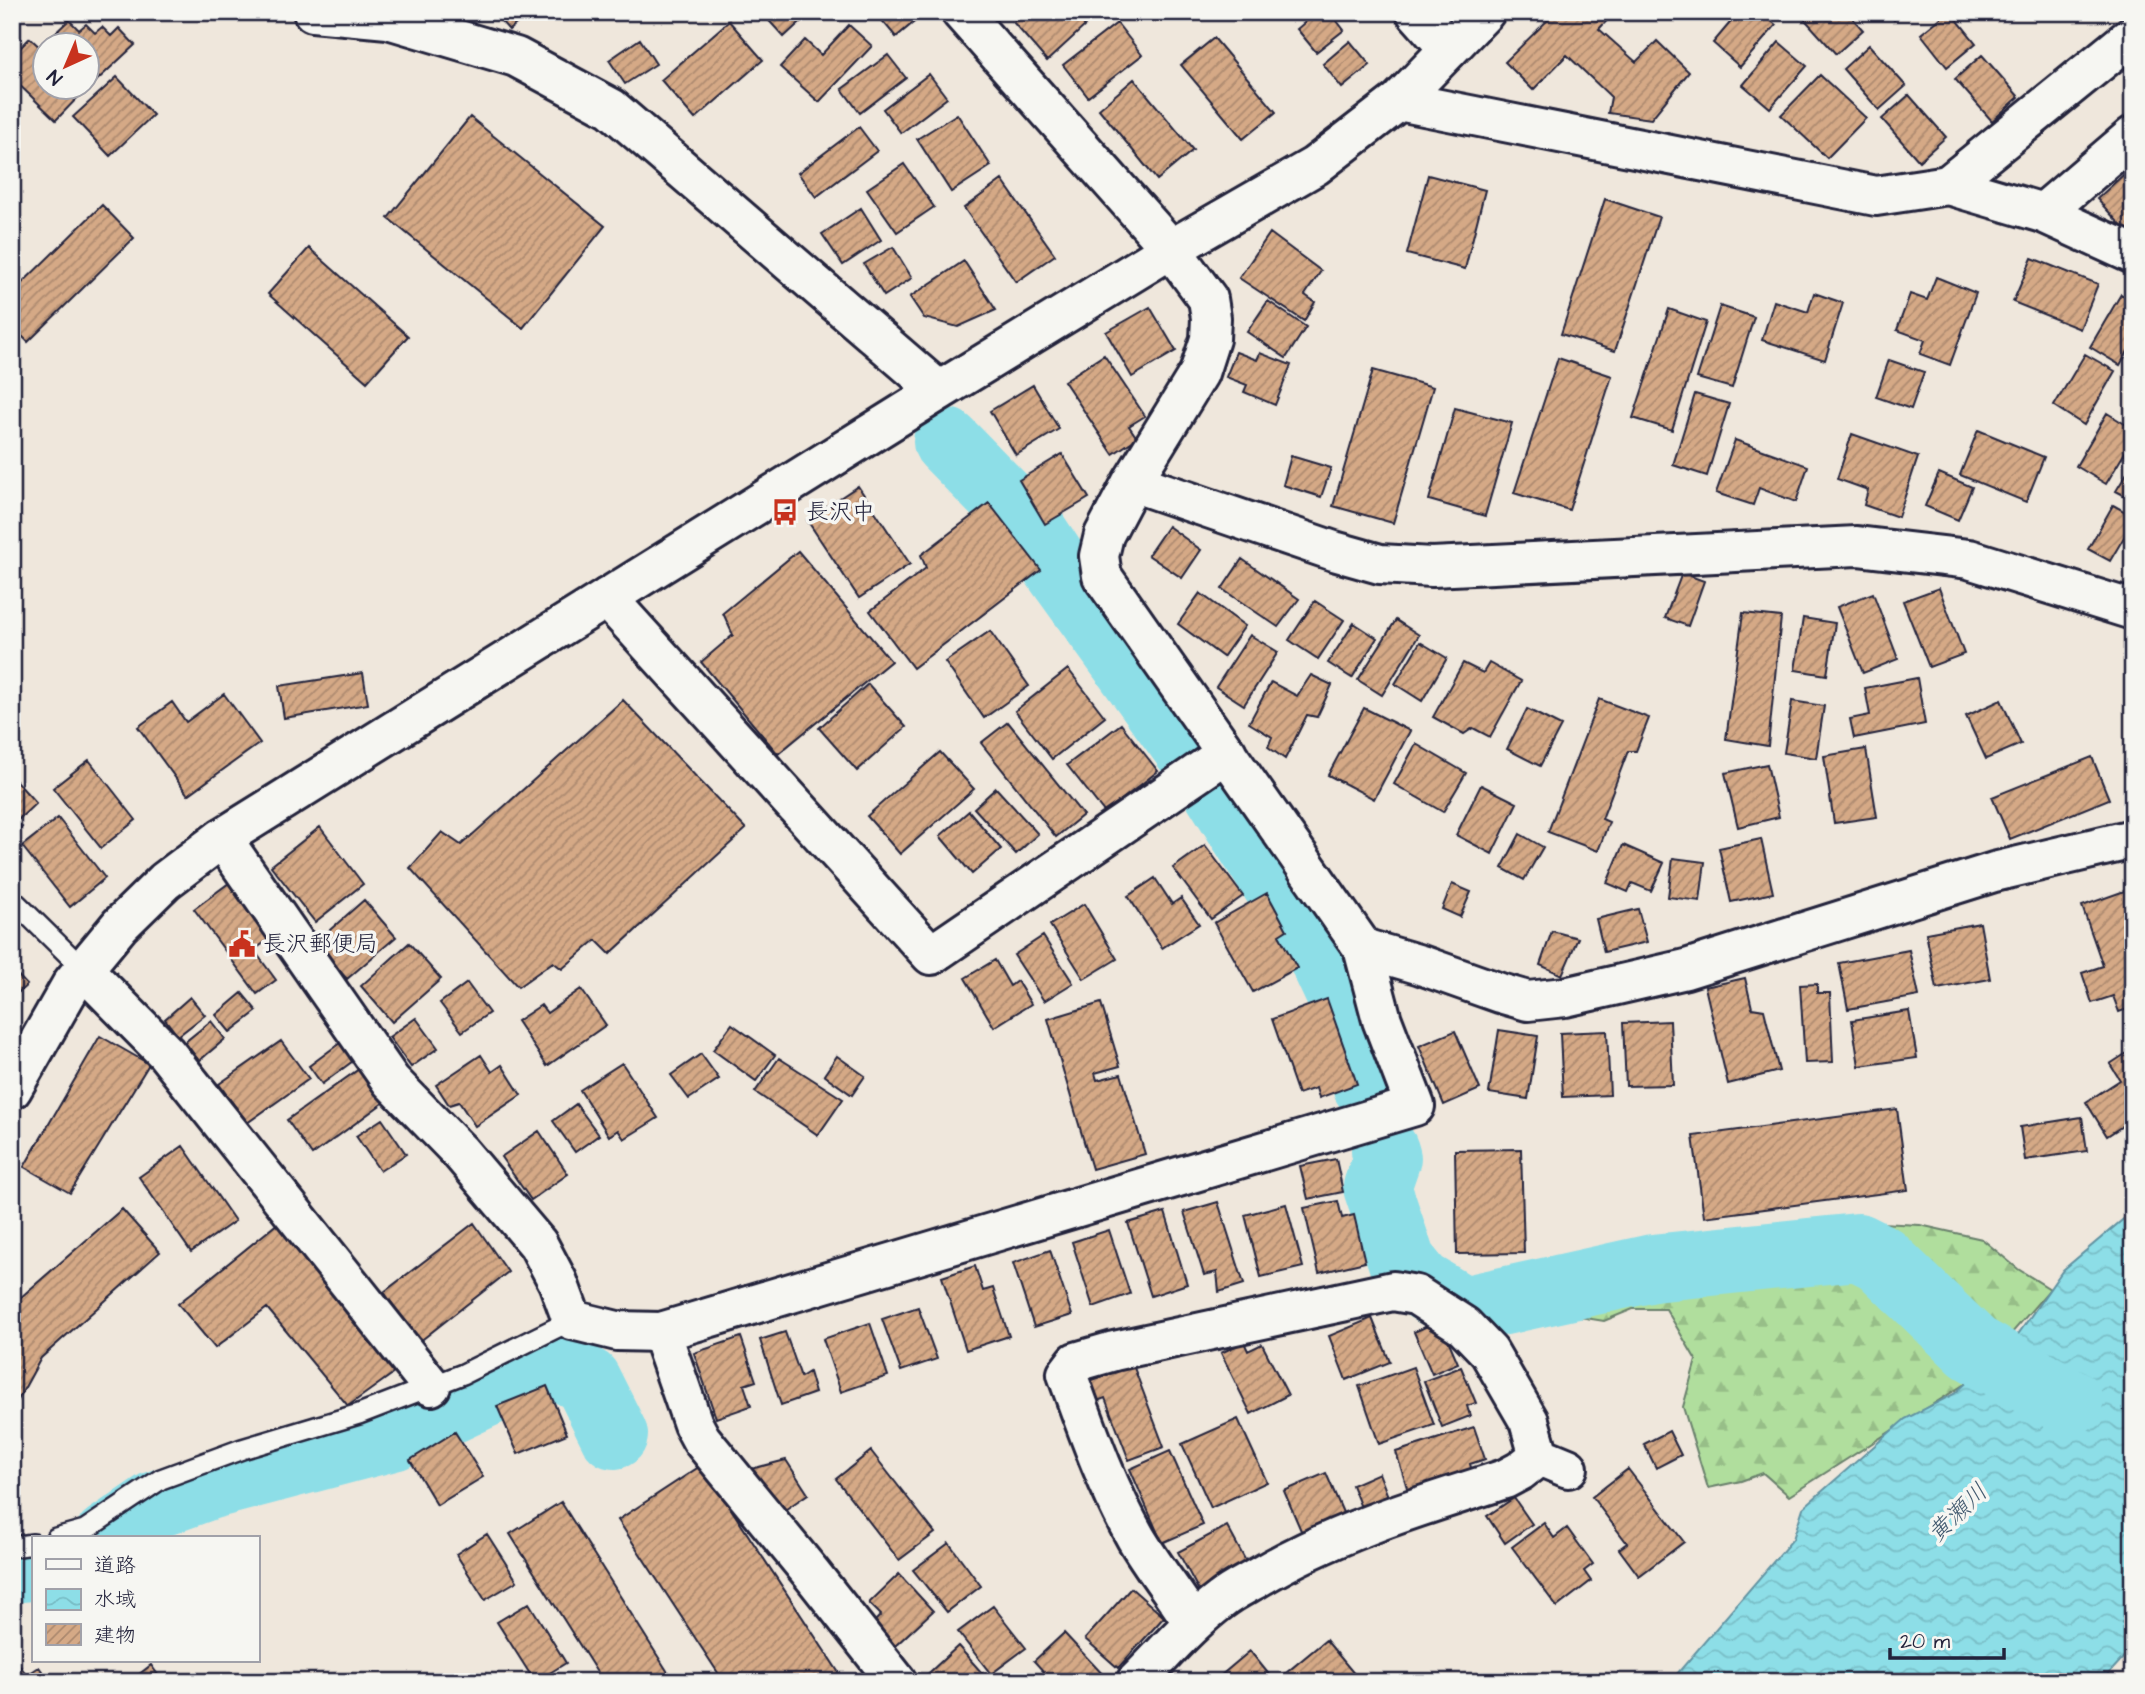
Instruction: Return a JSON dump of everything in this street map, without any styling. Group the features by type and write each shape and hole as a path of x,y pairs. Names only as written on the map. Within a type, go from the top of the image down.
{"street":[{"path":"313,12 392,16 516,57 611,107 939,391"},
{"path":"222,838 391,1081 460,1152 538,1244 558,1282 572,1320 617,1331 661,1332 1415,1106 1382,1020 1363,948 1102,576 1099,556 1104,535 1132,482 1199,373 1210,340 1208,299 1171,249 961,12"},
{"path":"1416,12 1450,49"},
{"path":"12,1089 73,982 120,925 165,881 222,838 939,391 1171,249 1315,166 1399,101 1485,12"},
{"path":"1948,185 2133,36"},
{"path":"1399,101 1876,196 1948,185 2043,213 2133,254"},
{"path":"2043,213 2133,136"},
{"path":"1132,482 1380,565 1432,567 1857,546 1969,559 2133,610"},
{"path":"607,598 931,956 1227,753"},
{"path":"1363,948 1528,1001 1565,997 1686,969 1994,872 2133,839"},
{"path":"84,970 166,1053 431,1386"},
{"path":"1136,1682 1193,1623 1223,1598 1274,1568 1384,1518 1554,1462 1489,1352 1464,1326 1416,1295 1393,1291 1076,1362 1067,1374 1108,1480 1136,1538 1193,1623"},
{"path":"661,1332 693,1424 701,1439 897,1682"}],"lane":[{"path":"12,900 84,970"},
{"path":"63,1536 85,1530 162,1479 242,1448 359,1414 463,1374 572,1320"},
{"path":"12,1547 32,1544"}],"green space":[{"path":"1860,1222 1920,1225 1982,1239 2018,1269 2050,1289 1971,1380 1789,1496 1763,1473 1708,1488 1683,1407 1696,1360 1666,1309 1633,1309 1604,1321 1493,1303 1482,1277 1623,1249"}],"water":[{"name":"黄瀬川","path":"2133,1211 2133,1647 2101,1682 1670,1682 1793,1539 1803,1508 1905,1419 1954,1394 2012,1343 2063,1270"}],"building":[{"path":"470,12 485,12 477,20"},
{"path":"493,12 530,12 509,30"},
{"path":"761,12 811,12 784,37"},
{"path":"875,12 914,12 919,18 896,37"},
{"path":"1025,12 1073,12 1085,26 1047,61 1013,22"},
{"path":"1195,12 1211,12 1201,20"},
{"path":"1317,12 1330,12 1344,30 1316,52 1297,29"},
{"path":"1556,12 1615,12 1599,29 1636,62 1657,41 1689,72 1651,119 1608,113 1611,97 1567,55 1533,90 1505,62"},
{"path":"1739,12 1761,12 1776,25 1740,67 1713,43"},
{"path":"1847,12 1863,30 1836,54 1799,13"},
{"path":"1888,12 1904,12 1894,20"},
{"path":"1951,12 1976,43 1947,67 1921,34"},
{"path":"69,20 79,30 86,24 94,32 56,32"},
{"path":"729,21 763,60 695,119 661,80"},
{"path":"1117,23 1142,55 1088,97 1063,65"},
{"path":"849,25 872,46 819,102 780,67 805,40 821,55"},
{"path":"102,27 111,36 119,28 135,45 102,76 102,32 96,32"},
{"path":"30,38 32,40 32,97 12,78 12,56"},
{"path":"1214,38 1276,112 1243,139 1181,65"},
{"path":"640,39 656,64 625,84 609,60"},
{"path":"1350,41 1370,65 1342,88 1323,64"},
{"path":"1779,42 1807,66 1770,108 1743,85"},
{"path":"1869,45 1906,86 1879,110 1843,69"},
{"path":"888,55 906,78 860,113 842,89"},
{"path":"1982,55 2019,97 1992,121 1955,79"},
{"path":"929,74 947,98 901,133 883,109"},
{"path":"1820,75 1866,118 1827,158 1781,115"},
{"path":"117,77 153,115 110,156 73,117 90,102 102,102 102,91"},
{"path":"1134,79 1193,150 1157,180 1099,109"},
{"path":"1909,95 1946,137 1919,161 1882,119"},
{"path":"37,102 73,102 56,120"},
{"path":"957,114 991,166 951,192 917,139"},
{"path":"470,117 605,226 523,328 388,218"},
{"path":"859,127 877,151 816,197 798,173"},
{"path":"904,164 934,207 897,232 867,189"},
{"path":"2133,166 2133,226 2126,231 2097,199"},
{"path":"1428,175 1485,190 1465,269 1407,254"},
{"path":"1002,180 1055,255 1016,282 964,208"},
{"path":"1605,199 1659,217 1615,351 1561,334"},
{"path":"102,205 134,238 28,342 12,326 12,293"},
{"path":"861,208 881,240 843,265 822,234"},
{"path":"1270,233 1321,271 1305,295 1315,302 1304,321 1239,278"},
{"path":"893,247 912,278 884,296 864,264"},
{"path":"309,248 408,336 367,382 268,294"},
{"path":"2032,258 2098,284 2080,329 2013,302"},
{"path":"964,261 996,310 958,327 924,318 910,297"},
{"path":"1936,277 1976,293 1950,365 1920,354 1925,340 1897,330 1910,294 1927,300"},
{"path":"1814,293 1843,303 1825,360 1762,340 1774,301 1808,312"},
{"path":"2121,294 2133,301 2133,343 2120,365 2090,347"},
{"path":"1268,301 1306,327 1286,358 1247,332"},
{"path":"1720,306 1754,317 1732,388 1697,378"},
{"path":"1150,307 1176,351 1132,377 1106,332"},
{"path":"1669,309 1706,322 1672,430 1633,418"},
{"path":"1236,352 1257,360 1260,353 1291,365 1275,405 1244,392 1247,385 1226,377"},
{"path":"2085,354 2115,371 2084,425 2054,406"},
{"path":"1104,355 1145,416 1129,426 1137,438 1113,454 1064,381"},
{"path":"1558,358 1612,376 1569,510 1514,493"},
{"path":"1889,360 1924,372 1911,409 1876,397"},
{"path":"1373,370 1433,387 1393,523 1333,506"},
{"path":"1033,385 1059,429 1016,455 990,411"},
{"path":"1695,394 1729,404 1707,476 1673,465"},
{"path":"1455,408 1512,423 1485,516 1429,500"},
{"path":"2107,413 2133,429 2133,439 2106,484 2076,466"},
{"path":"1978,430 2044,457 2026,502 1960,475"},
{"path":"1852,434 1918,457 1898,517 1864,505 1868,490 1837,479"},
{"path":"1735,440 1808,466 1796,502 1759,488 1753,505 1716,493"},
{"path":"1062,454 1089,498 1045,524 1019,480"},
{"path":"1291,456 1331,468 1321,497 1283,485"},
{"path":"2133,463 2133,500 2116,491"},
{"path":"1939,473 1972,487 1958,520 1925,506"},
{"path":"858,486 910,564 859,598 807,520"},
{"path":"989,503 1041,570 913,668 870,611 926,568 921,555"},
{"path":"2113,505 2133,516 2133,522 2110,561 2088,549"},
{"path":"1168,526 1201,550 1182,578 1148,555"},
{"path":"798,551 891,661 778,754 701,662 733,635 723,613"},
{"path":"1242,559 1299,599 1278,627 1222,589"},
{"path":"1682,573 1704,581 1688,626 1665,618"},
{"path":"1939,588 1964,654 1929,667 1903,601"},
{"path":"1200,593 1245,626 1223,657 1178,624"},
{"path":"1873,593 1898,659 1863,673 1837,607"},
{"path":"1315,601 1344,620 1318,659 1289,640"},
{"path":"1743,613 1781,617 1768,746 1726,739"},
{"path":"1803,618 1835,623 1827,675 1795,670"},
{"path":"1396,620 1419,635 1382,695 1358,680"},
{"path":"1354,623 1377,638 1352,678 1328,663"},
{"path":"990,631 1029,686 984,718 945,662"},
{"path":"1250,635 1278,652 1244,705 1216,687"},
{"path":"1420,642 1447,658 1422,701 1395,684"},
{"path":"1463,663 1483,673 1489,663 1521,681 1490,737 1473,728 1464,734 1433,717"},
{"path":"1068,669 1105,717 1052,759 1015,711"},
{"path":"363,673 368,704 284,718 279,686"},
{"path":"1311,675 1332,685 1317,717 1307,715 1285,759 1268,747 1272,737 1249,723 1271,682 1297,696"},
{"path":"1917,678 1925,724 1854,738 1850,719 1870,715 1865,688"},
{"path":"868,684 906,727 857,771 819,728"},
{"path":"224,694 260,743 188,795 138,727 172,702 186,722"},
{"path":"1599,699 1649,718 1636,751 1628,751 1602,819 1609,822 1598,851 1548,832"},
{"path":"623,700 746,829 610,954 596,940 562,969 553,962 518,987 410,868 442,832 461,845"},
{"path":"2001,700 2021,744 1986,759 1966,716"},
{"path":"1792,701 1824,706 1816,758 1784,753"},
{"path":"1364,708 1410,731 1374,799 1328,775"},
{"path":"1527,709 1561,726 1540,766 1507,749"},
{"path":"1008,722 1083,815 1056,837 981,743"},
{"path":"1121,724 1158,771 1105,813 1067,765"},
{"path":"1416,744 1466,773 1443,812 1394,784"},
{"path":"1866,749 1877,817 1834,823 1824,756"},
{"path":"940,752 974,789 900,854 867,816"},
{"path":"2092,757 2109,799 2010,839 1992,797"},
{"path":"89,760 136,820 101,848 53,788"},
{"path":"1767,764 1779,817 1738,827 1725,773"},
{"path":"16,781 36,803 16,822 22,827 12,836 12,784"},
{"path":"1481,785 1517,803 1492,854 1456,835"},
{"path":"996,788 1038,834 1016,854 974,808"},
{"path":"969,811 1001,849 972,874 940,836"},
{"path":"58,818 105,878 70,907 22,846"},
{"path":"320,827 363,884 315,922 271,866"},
{"path":"1520,834 1543,847 1524,880 1502,868"},
{"path":"1761,839 1773,893 1731,902 1719,848"},
{"path":"1205,845 1243,896 1211,919 1173,868"},
{"path":"1623,845 1664,863 1651,891 1632,883 1628,892 1607,883"},
{"path":"1673,858 1705,862 1700,901 1668,897"},
{"path":"1155,878 1172,904 1181,898 1199,924 1162,948 1128,896"},
{"name":"長沢郵便局","path":"229,883 271,938 254,950 276,980 257,994 194,909"},
{"path":"1452,884 1471,892 1460,917 1442,909"},
{"path":"2133,888 2133,1007 2119,1012 2113,996 2092,1003 2082,973 2103,966 2082,906"},
{"path":"1267,893 1287,930 1279,935 1297,968 1253,992 1214,923"},
{"path":"364,900 396,937 347,979 315,943"},
{"path":"1084,904 1117,959 1084,979 1050,925"},
{"path":"1638,909 1647,942 1604,952 1596,919"},
{"path":"1980,923 1990,979 1937,989 1926,933"},
{"path":"1552,931 1578,938 1562,975 1540,965"},
{"path":"1043,936 1073,983 1044,1001 1014,955"},
{"path":"409,943 441,979 392,1022 361,986"},
{"path":"1909,950 1919,996 1848,1009 1839,963"},
{"path":"995,960 1010,986 1017,981 1031,1004 994,1027 965,978"},
{"path":"12,969 27,985 12,998"},
{"path":"1745,978 1752,1008 1764,1010 1779,1071 1728,1084 1705,987"},
{"path":"467,983 489,1013 462,1032 440,1003"},
{"path":"1817,984 1817,993 1830,993 1833,1062 1805,1063 1800,985"},
{"path":"581,989 606,1025 547,1066 517,1021 541,1005 547,1013"},
{"path":"242,993 257,1011 230,1032 216,1015"},
{"path":"190,997 205,1015 178,1036 165,1019"},
{"path":"1327,999 1357,1084 1319,1098 1316,1088 1298,1094 1272,1019"},
{"path":"1101,1003 1120,1066 1095,1073 1097,1080 1121,1074 1145,1154 1092,1169 1048,1019"},
{"path":"1909,1011 1917,1058 1859,1066 1852,1020"},
{"path":"416,1018 438,1048 411,1067 389,1037"},
{"path":"211,1021 225,1039 199,1061 185,1042"},
{"path":"1670,1021 1673,1085 1626,1086 1623,1023"},
{"path":"732,1024 775,1055 756,1081 713,1050"},
{"path":"1499,1030 1538,1036 1528,1099 1489,1093"},
{"path":"1455,1031 1480,1089 1444,1105 1419,1046"},
{"path":"1607,1031 1610,1095 1563,1097 1560,1033"},
{"path":"100,1036 149,1064 70,1193 24,1167"},
{"path":"344,1040 357,1058 322,1084 309,1066"},
{"path":"281,1041 309,1079 247,1123 219,1084"},
{"path":"2133,1049 2133,1119 2107,1136 2086,1102 2120,1080 2110,1064"},
{"path":"701,1054 719,1079 689,1099 671,1075"},
{"path":"481,1055 492,1072 502,1065 521,1095 475,1126 459,1102 449,1105 436,1085"},
{"path":"837,1056 865,1076 852,1095 824,1075"},
{"path":"779,1058 843,1099 818,1135 755,1092"},
{"path":"622,1063 658,1118 624,1139 618,1130 609,1136 580,1090"},
{"path":"359,1069 383,1103 312,1155 287,1120"},
{"path":"576,1104 599,1135 575,1152 553,1121"},
{"path":"1897,1109 1908,1190 1704,1217 1693,1136"},
{"path":"2082,1117 2087,1151 2025,1160 2020,1127"},
{"path":"382,1119 406,1154 380,1171 356,1136"},
{"path":"539,1131 568,1174 531,1200 501,1157"},
{"path":"183,1146 235,1221 191,1252 139,1177"},
{"path":"1521,1149 1524,1253 1457,1254 1455,1150"},
{"path":"1336,1159 1343,1192 1308,1199 1300,1166"},
{"path":"1338,1201 1342,1218 1354,1215 1365,1262 1319,1273 1304,1208"},
{"path":"1218,1202 1244,1284 1219,1292 1217,1272 1204,1275 1184,1212"},
{"path":"1286,1204 1303,1267 1261,1277 1245,1215"},
{"path":"122,1209 160,1252 41,1358 12,1411 12,1305"},
{"path":"1165,1212 1187,1284 1151,1296 1128,1223"},
{"path":"278,1223 398,1370 348,1406 267,1308 215,1348 178,1304"},
{"path":"474,1223 508,1272 419,1342 384,1292"},
{"path":"1109,1230 1130,1294 1093,1307 1072,1242"},
{"path":"1050,1250 1072,1315 1034,1327 1013,1263"},
{"path":"975,1266 983,1291 993,1288 1009,1336 966,1350 942,1277"},
{"path":"918,1307 937,1359 901,1371 882,1319"},
{"path":"1372,1318 1390,1362 1346,1380 1329,1336"},
{"path":"870,1323 888,1376 841,1392 823,1339"},
{"path":"1432,1324 1435,1331 1443,1328 1458,1363 1432,1374 1414,1332"},
{"path":"785,1332 801,1377 809,1372 815,1393 781,1405 760,1340"},
{"path":"741,1337 756,1381 744,1385 751,1406 716,1418 694,1353"},
{"path":"1244,1342 1248,1351 1262,1344 1288,1395 1251,1414 1221,1353"},
{"path":"1133,1365 1164,1447 1129,1460 1105,1398 1095,1402 1087,1382"},
{"path":"1413,1367 1434,1425 1379,1444 1359,1386"},
{"path":"1461,1367 1476,1403 1467,1406 1470,1416 1442,1427 1424,1381"},
{"path":"547,1386 567,1434 518,1454 497,1406"},
{"path":"1238,1419 1267,1482 1211,1508 1182,1444"},
{"path":"1474,1427 1485,1459 1470,1464 1472,1471 1408,1491 1396,1452"},
{"path":"1669,1431 1681,1455 1656,1468 1644,1444"},
{"path":"455,1432 483,1477 437,1505 410,1460"},
{"path":"871,1451 935,1533 899,1560 836,1479"},
{"path":"1170,1451 1203,1525 1162,1543 1130,1469"},
{"path":"786,1460 808,1494 776,1516 739,1472"},
{"path":"702,1465 845,1682 724,1682 618,1520"},
{"path":"1628,1469 1684,1542 1639,1576 1619,1549 1627,1543 1592,1497"},
{"path":"1326,1473 1344,1515 1302,1533 1284,1491"},
{"path":"1379,1473 1389,1499 1362,1510 1352,1485"},
{"path":"1514,1498 1532,1524 1505,1543 1487,1516"},
{"path":"561,1502 674,1682 603,1682 510,1534"},
{"path":"1544,1523 1554,1538 1567,1528 1593,1564 1584,1571 1591,1581 1557,1607 1512,1547"},
{"path":"1227,1526 1248,1565 1199,1591 1178,1552"},
{"path":"487,1534 517,1581 485,1600 456,1554"},
{"path":"949,1543 981,1586 947,1612 913,1570"},
{"path":"899,1574 933,1611 894,1647 872,1624 881,1615 869,1603"},
{"path":"1131,1588 1164,1617 1118,1668 1085,1639"},
{"path":"529,1603 566,1663 535,1682 497,1622"},
{"path":"993,1606 1026,1648 991,1674 958,1632"},
{"path":"1064,1633 1107,1679 1104,1682 1053,1682 1034,1661"},
{"path":"1326,1640 1361,1682 1275,1682"},
{"path":"958,1646 990,1682 919,1682"},
{"path":"1250,1651 1275,1682 1213,1682"},
{"path":"18,1663 27,1675 39,1667 50,1682 12,1682 12,1667"},
{"path":"151,1665 163,1682 129,1682"},
{"path":"1019,1674 1026,1682 1012,1682"}],"waterway":[{"path":"947,442 1031,528 1192,755"},
{"path":"1217,790 1323,959 1343,1002 1366,1085"},
{"path":"1385,1151 1387,1158 1377,1187 1402,1262 1420,1284 1463,1310 1653,1268 1858,1247 1880,1258 1973,1348 2069,1402"},
{"path":"110,1536 155,1505 208,1486 393,1437 552,1362 587,1381 614,1435"},
{"path":"12,1569 32,1567"}],"place":[{"name":"長沢中","path":"785,512"},
{"name":"長沢郵便局","path":"242,944"}]}
